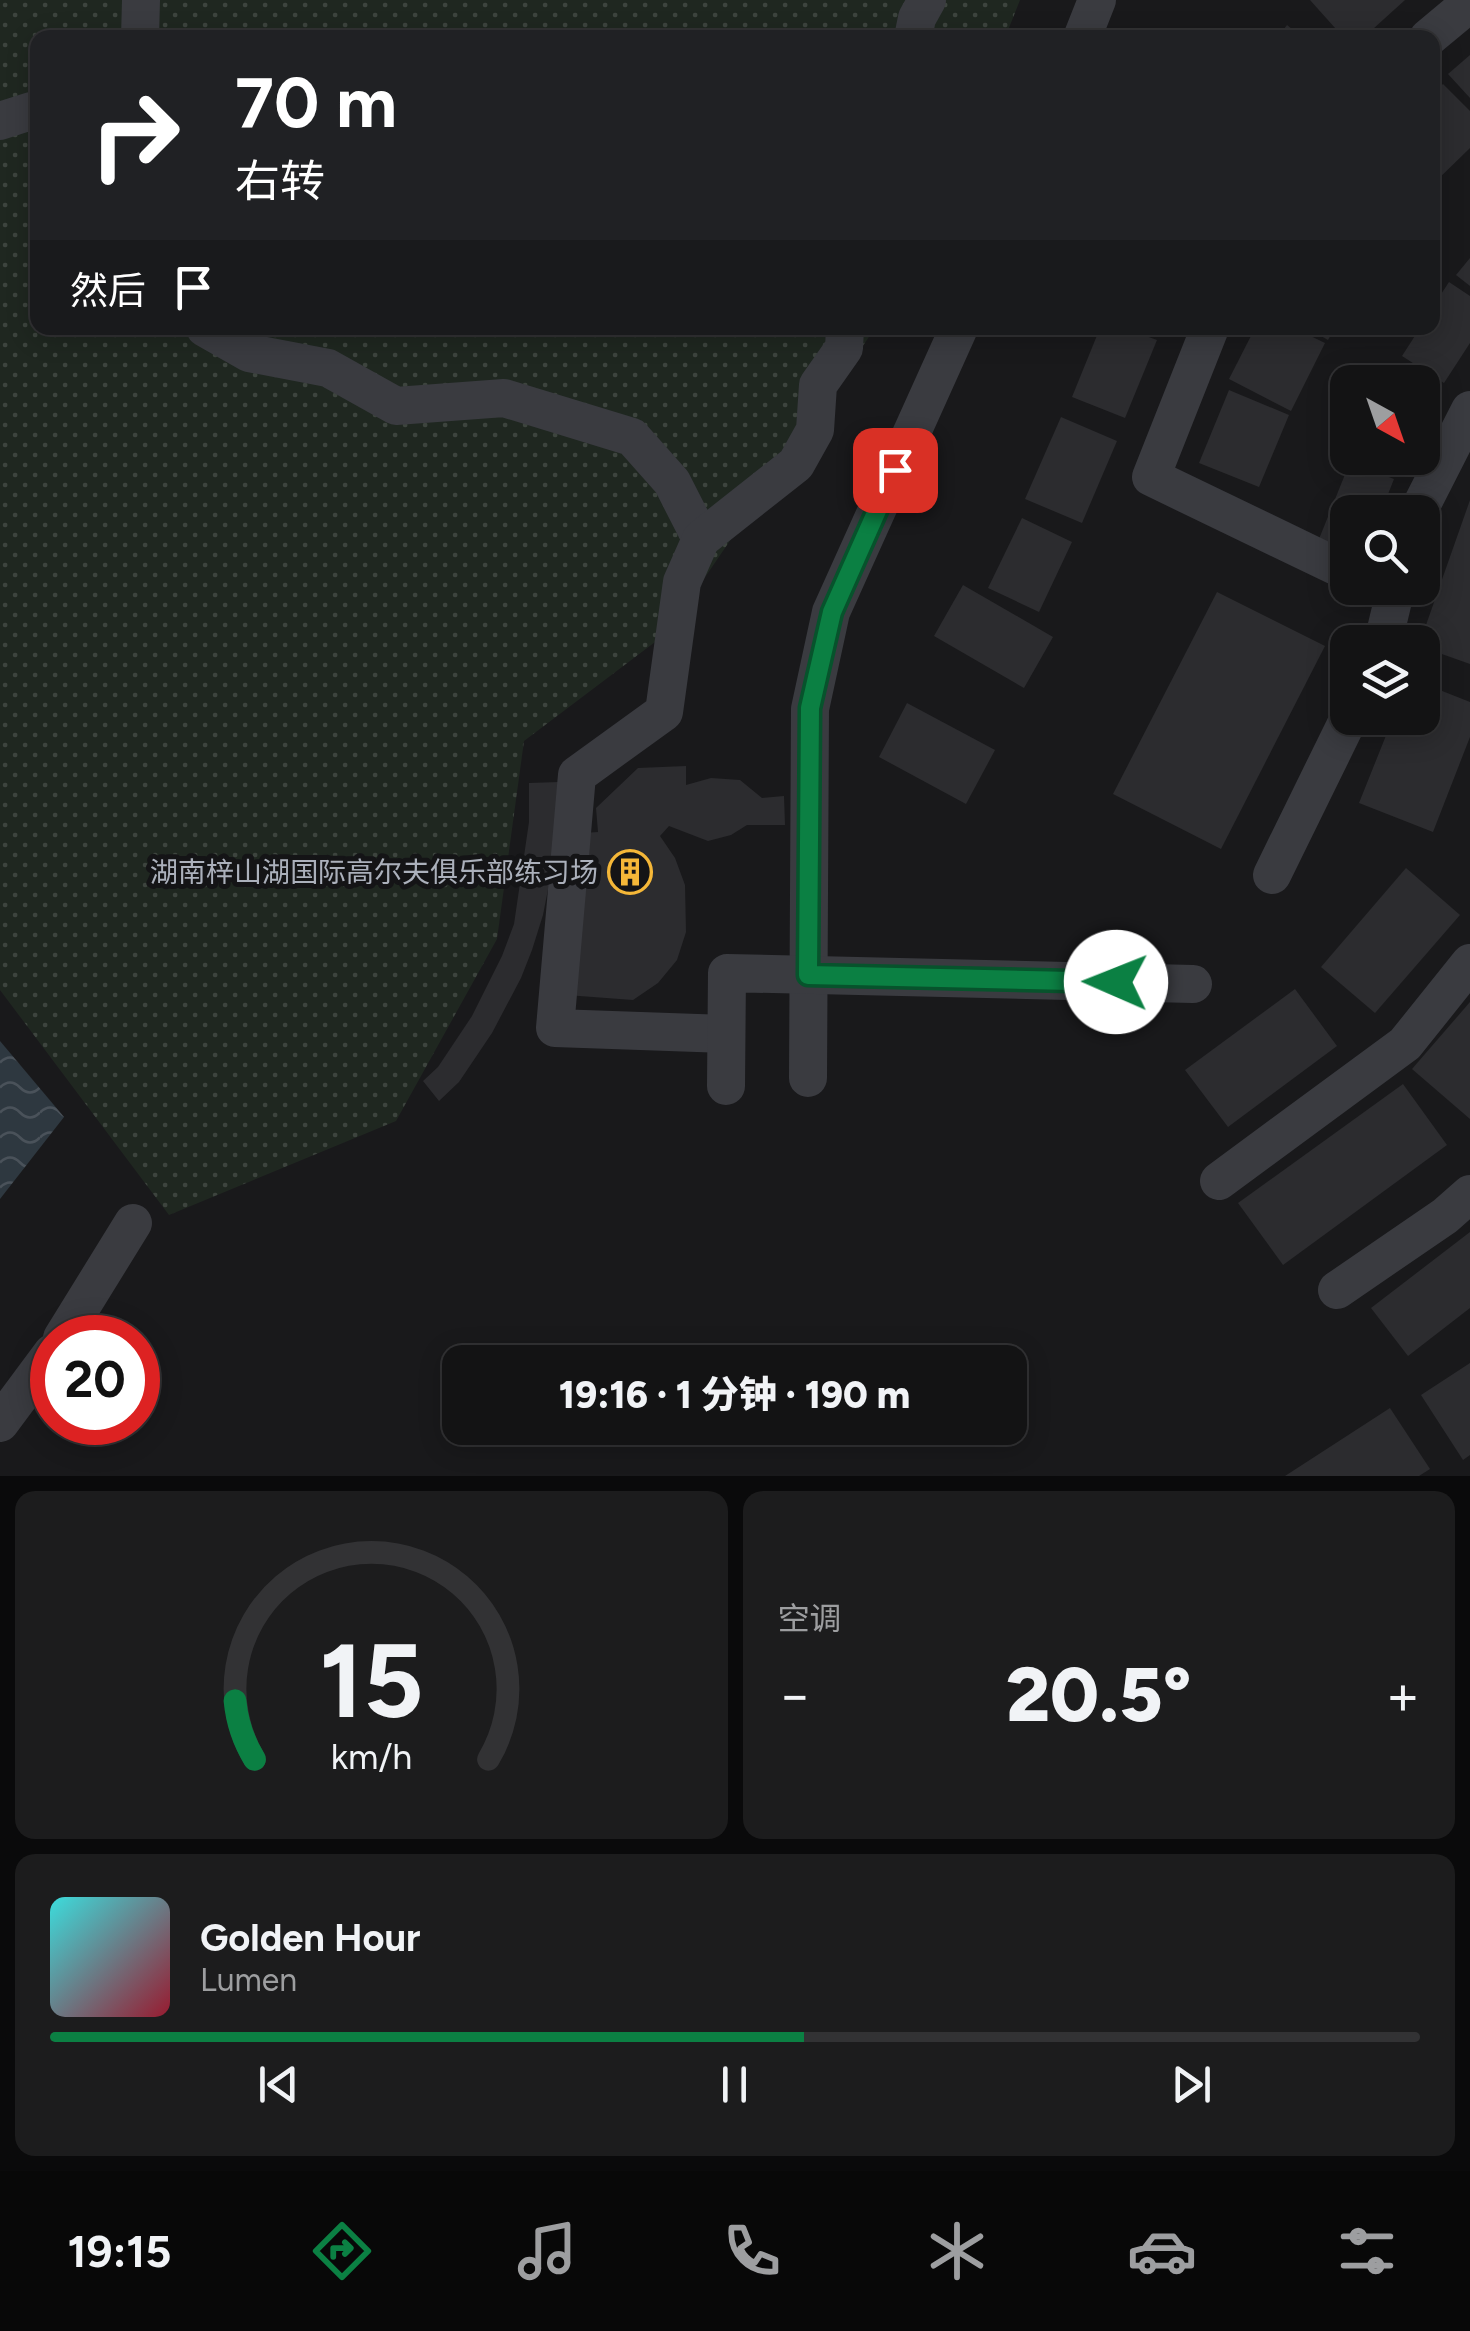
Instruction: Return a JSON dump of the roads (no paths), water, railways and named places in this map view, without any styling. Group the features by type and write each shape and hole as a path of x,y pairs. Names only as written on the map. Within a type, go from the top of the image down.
{"street":[{"path":"140,30 141,0"},
{"path":"915,30 928,0"},
{"path":"1085,30 1097,0"},
{"path":"1438,30 1470,3"},
{"path":"0,121 30,112"},
{"path":"217,335 249,353 328,368 396,406 504,398 632,436 672,482 701,539"},
{"path":"726,1034 556,1028 578,776 664,712 682,582 701,539 796,464 815,430 818,385 844,348 844,335"},
{"path":"808,1078 810,708 832,612 955,335"},
{"path":"1207,335 1152,476 1330,563"},
{"path":"1427,495 1470,410"},
{"path":"1272,875 1341,735"},
{"path":"1220,1182 1405,1044 1470,962"},
{"path":"726,1086 727,973 1193,984"},
{"path":"1337,1290 1445,1216 1470,1194"},
{"path":"76,1315 133,1223"},
{"path":"0,1423 30,1383"}],"water":[{"path":"0,1041 64,1117 0,1199"}],"place":[{"name":"湖南梓山湖国际高尔夫俱乐部练习场","path":"630,872"}]}
